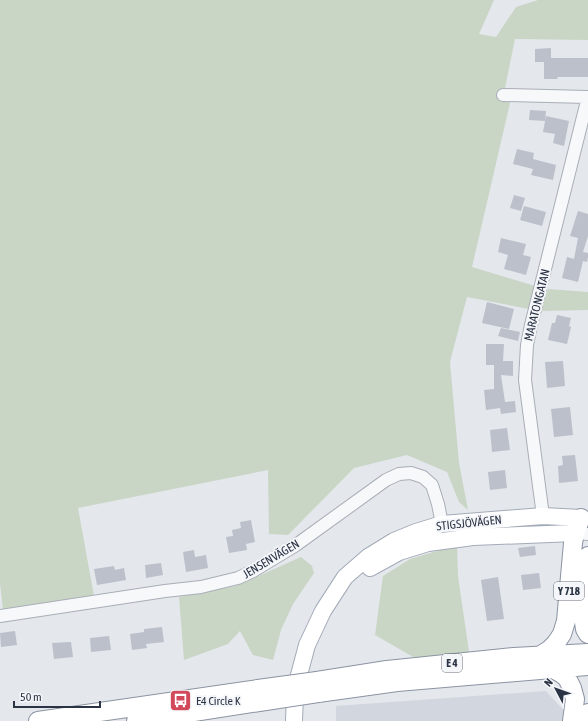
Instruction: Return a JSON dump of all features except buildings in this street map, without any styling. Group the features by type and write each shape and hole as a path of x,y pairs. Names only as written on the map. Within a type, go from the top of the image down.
{"highway":[{"name":"Y 718","path":"541,655 556,643 562,634 566,621 573,543 585,529"},
{"name":"Y 718","path":"588,556 583,616 585,629 588,634"},
{"name":"E 4","path":"318,687 387,670 541,655 588,653"},
{"name":"E 4","path":"38,721 258,696 318,687 588,666"},
{"path":"553,669 567,678 572,688 575,699 572,721"},
{"name":"E 4","path":"136,721 258,696"},
{"path":"587,721 588,713"}],"main road":[{"name":"STIGSJÖVÄGEN","path":"294,721 295,694 307,645 323,610 345,577 368,557 394,541 442,524 542,516 585,529"},
{"name":"STIGSJÖVÄGEN","path":"333,595 373,566 399,552 428,543 473,537 585,529"}],"street":[{"name":"MARATONGATAN","path":"502,95 588,97 527,345 525,380 542,516"},
{"name":"JENSENVÄGEN","path":"0,616 200,587 238,578 253,571 296,545 386,480 399,474 410,473 423,477 432,485 442,524"}],"shaded area":[{"path":"546,691 567,714 566,721 336,721 336,706"}],"green space":[{"path":"0,0 494,0 479,34 496,37 516,7 538,0 588,0 588,40 515,39 505,88 510,103 472,267 535,286 529,309 467,297 450,362 459,463 468,510 459,502 447,472 407,455 354,468 288,535 269,534 268,470 78,508 94,596 3,610 0,584"},
{"path":"548,289 588,292 588,310 540,311"},
{"path":"457,545 458,576 469,652 415,658 375,635 383,576 410,559"},
{"path":"301,557 312,566 314,573 293,604 281,630 273,660 253,655 240,631 228,644 184,660 179,597 236,586"}],"place":[{"name":"E4 Circle K","path":"180,701"}]}
